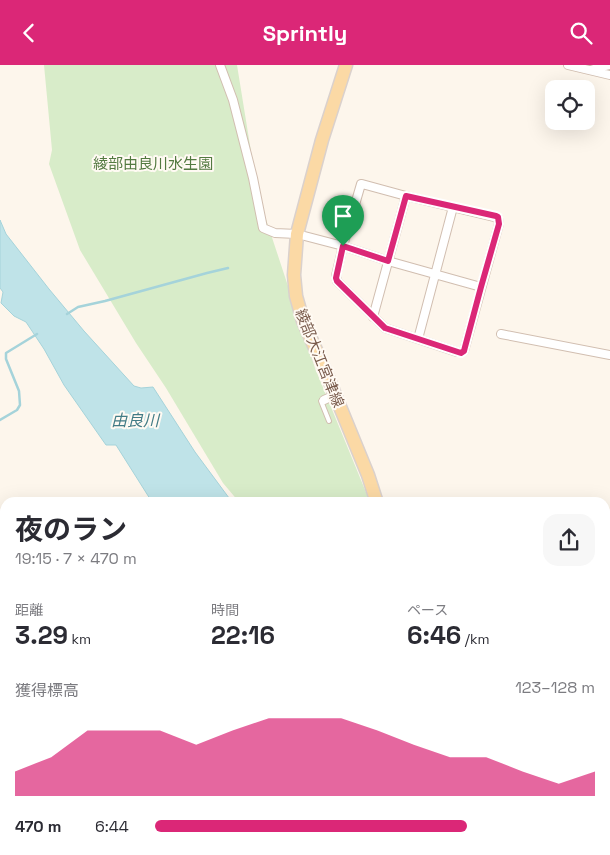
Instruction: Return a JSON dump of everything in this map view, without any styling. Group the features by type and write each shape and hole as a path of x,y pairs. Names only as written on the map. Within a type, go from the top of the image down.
{"main road":[{"name":"綾部大江宮津線","path":"346,65 322,140 297,234 294,275 296,296 303,321 330,397 375,497"}],"street":[{"path":"220,65 233,100 253,178 263,228 275,233 297,234 343,246 388,261 481,287"},
{"path":"568,65 610,75"},
{"path":"590,71 610,65"},
{"path":"361,184 406,196 498,217 499,224 464,351 461,353 385,328 337,281 343,246 361,184"},
{"path":"373,317 406,196"},
{"path":"418,339 453,207"},
{"path":"501,334 610,355"}],"lane":[{"path":"329,421 321,401 330,397"}],"green space":[{"name":"綾部由良川水生園","path":"44,65 237,65 258,195 315,368 368,497 235,497 223,483 80,250 49,164 52,150"}],"water":[{"name":"由良川","path":"0,220 6,234 49,289 134,386 141,388 153,387 195,452 228,497 149,497 116,445 106,445 64,385 26,322 14,316 1,303 3,292 0,288"}],"waterway":[{"path":"67,314 78,307 228,268"},
{"path":"0,420 17,410 20,405 19,391 6,359 6,353 37,334"}],"route":[{"path":"406,196 498,217 499,224 464,351 461,353 457,352 385,328 337,281 336,276 343,246 388,261 406,196"}]}
